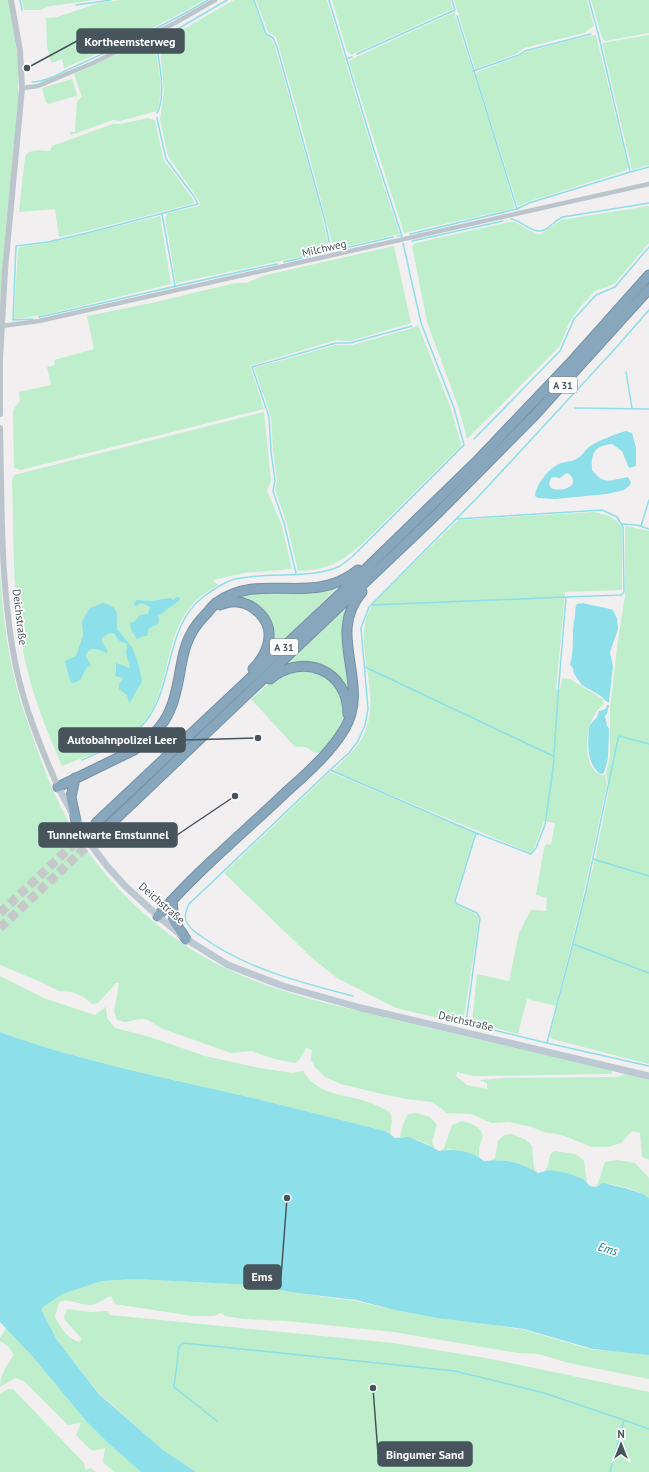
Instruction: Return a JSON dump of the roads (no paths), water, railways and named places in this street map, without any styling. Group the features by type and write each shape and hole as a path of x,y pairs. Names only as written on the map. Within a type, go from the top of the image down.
{"highway":[{"name":"A 31","path":"96,823 376,560 492,446 595,337 649,275"},
{"name":"A 31","path":"103,831 439,512 533,417 649,289"},
{"path":"58,787 134,750 145,742 158,729 169,712 175,698 185,650 190,635 206,613 216,604 233,594 248,589 301,589 326,586 349,576 364,564 376,560"},
{"path":"158,916 205,867 307,773 337,740 346,726 353,708 354,688 347,646 347,624 352,605 364,589 373,581 377,572"},
{"path":"206,613 225,604 233,602 243,603 255,609 267,624 268,642 260,661 232,690 228,700"},
{"path":"256,686 282,671 297,667 317,668 325,671 334,677 346,696 348,709 346,726"},
{"path":"75,778 71,797 76,821"},
{"path":"172,901 174,921 186,938"}],"main road":[{"name":"Deichstraße","path":"58,787 88,841 107,866 125,886 158,916 186,938 228,965 311,995 649,1076"}],"street":[{"path":"0,414 2,326 9,217 22,88 20,51 12,0"},
{"path":"22,88 38,86 93,62 175,23 215,0"},
{"name":"Milchweg","path":"2,326 39,321 649,184"},
{"name":"Deichstraße","path":"0,428 5,591 11,641 24,699 58,787"}],"water":[{"path":"626,431 632,433 636,448 636,466 629,468 622,451 612,444 597,449 592,459 592,470 604,480 608,481 628,477 631,482 630,485 624,490 607,494 555,499 538,498 535,496 538,486 544,477 556,465 572,461 592,445","holes":["567,473 573,480 570,487 565,489 551,488 549,484 551,478 560,478"]},
{"path":"176,597 180,598 180,600 158,616 158,624 149,628 147,636 137,639 131,630 130,623 134,622 140,615 148,614 150,607 142,603 135,606 134,603 137,600 151,601 170,598 174,600"},
{"path":"103,603 115,609 117,616 117,629 132,647 139,666 142,682 129,703 127,695 119,689 119,684 123,678 115,676 116,663 130,668 126,653 127,646 126,643 118,640 114,633 110,633 102,638 102,642 108,651 106,653 100,650 89,650 86,656 91,666 87,667 80,680 72,683 69,678 65,661 76,656 83,636 82,622 90,608"},
{"path":"583,603 613,610 617,619 618,629 610,652 613,666 609,702 582,685 574,674 573,668 570,665 576,608 577,604"},
{"path":"607,705 609,705 605,716 609,729 608,758 604,773 600,774 595,769 590,759 588,747 589,728 597,717 599,711 605,709"},
{"path":"0,1032 97,1062 261,1100 385,1131 395,1138 409,1137 439,1151 463,1151 484,1161 518,1163 538,1173 550,1170 567,1173 583,1179 590,1186 596,1187 603,1183 643,1194 649,1198 649,1355 593,1349 524,1329 438,1318 395,1310 356,1300 297,1293 251,1285 136,1279 102,1281 62,1294 42,1308 42,1311 57,1340 99,1394 163,1450 196,1472 141,1472 87,1422 33,1357 0,1322"}],"waterway":[{"path":"20,0 22,10"},
{"path":"76,5 111,0"},
{"path":"32,82 38,82 49,78 111,50 208,0"},
{"path":"157,41 227,0"},
{"path":"254,0 266,34 273,38 277,47 325,221 331,251"},
{"path":"329,0 373,147 402,236 398,236"},
{"path":"357,54 455,10 452,0"},
{"path":"517,209 529,203 630,172 589,0"},
{"path":"410,234 517,209 457,16"},
{"path":"473,71 519,55 525,51 591,34"},
{"path":"157,48 162,90 160,106 157,113"},
{"path":"346,59 352,57"},
{"path":"33,319 13,320 16,246 48,242 198,204 166,159 157,118"},
{"path":"630,172 649,167"},
{"path":"511,219 536,231 540,231 546,229 563,217 649,203"},
{"path":"162,214 175,286"},
{"path":"412,241 503,221"},
{"path":"284,262 393,237"},
{"path":"82,760 112,747 134,734 140,728 151,713 159,697 181,626 190,610 203,597 228,581 236,579 260,576 308,574 331,570 340,566 352,557 464,445 454,408 421,323 403,243"},
{"path":"474,439 560,351 574,319 596,295 615,287 649,247"},
{"path":"39,317 277,264"},
{"path":"456,519 613,351 649,310"},
{"path":"296,573 284,523 273,491 275,480 271,452 269,417 252,367 336,343 350,343 412,326"},
{"path":"626,372 632,408"},
{"path":"575,408 649,409"},
{"path":"641,526 649,500"},
{"path":"330,770 476,833 531,854 536,848 545,825 553,769 566,597 621,595 624,592 623,527 617,517 602,510 456,519 369,607 361,628 368,709 365,725 358,741 349,753 330,770 189,904 185,915 187,923 197,933 218,947 255,966 274,973 314,986 353,996"},
{"path":"622,524 637,525 649,529"},
{"path":"371,605 566,597"},
{"path":"365,667 553,756"},
{"path":"649,744 619,736 586,891 547,1043 649,1066"},
{"path":"466,1023 480,918 477,913 457,904 455,901 476,833"},
{"path":"593,859 649,876"},
{"path":"573,944 649,973"},
{"path":"469,1024 547,1043"},
{"path":"217,1421 174,1387 179,1347 183,1343 455,1371 544,1393 624,1420 610,1472"},
{"path":"624,1420 649,1429"}],"tunnel":[{"path":"0,913 96,823"},
{"path":"0,928 103,831"}],"place":[{"name":"Kortheemsterweg","path":"27,68"},
{"name":"Autobahnpolizei Leer","path":"258,738"},
{"name":"Tunnelwarte Emstunnel","path":"235,796"},
{"name":"Ems","path":"287,1198"},
{"name":"Bingumer Sand","path":"373,1388"}]}
